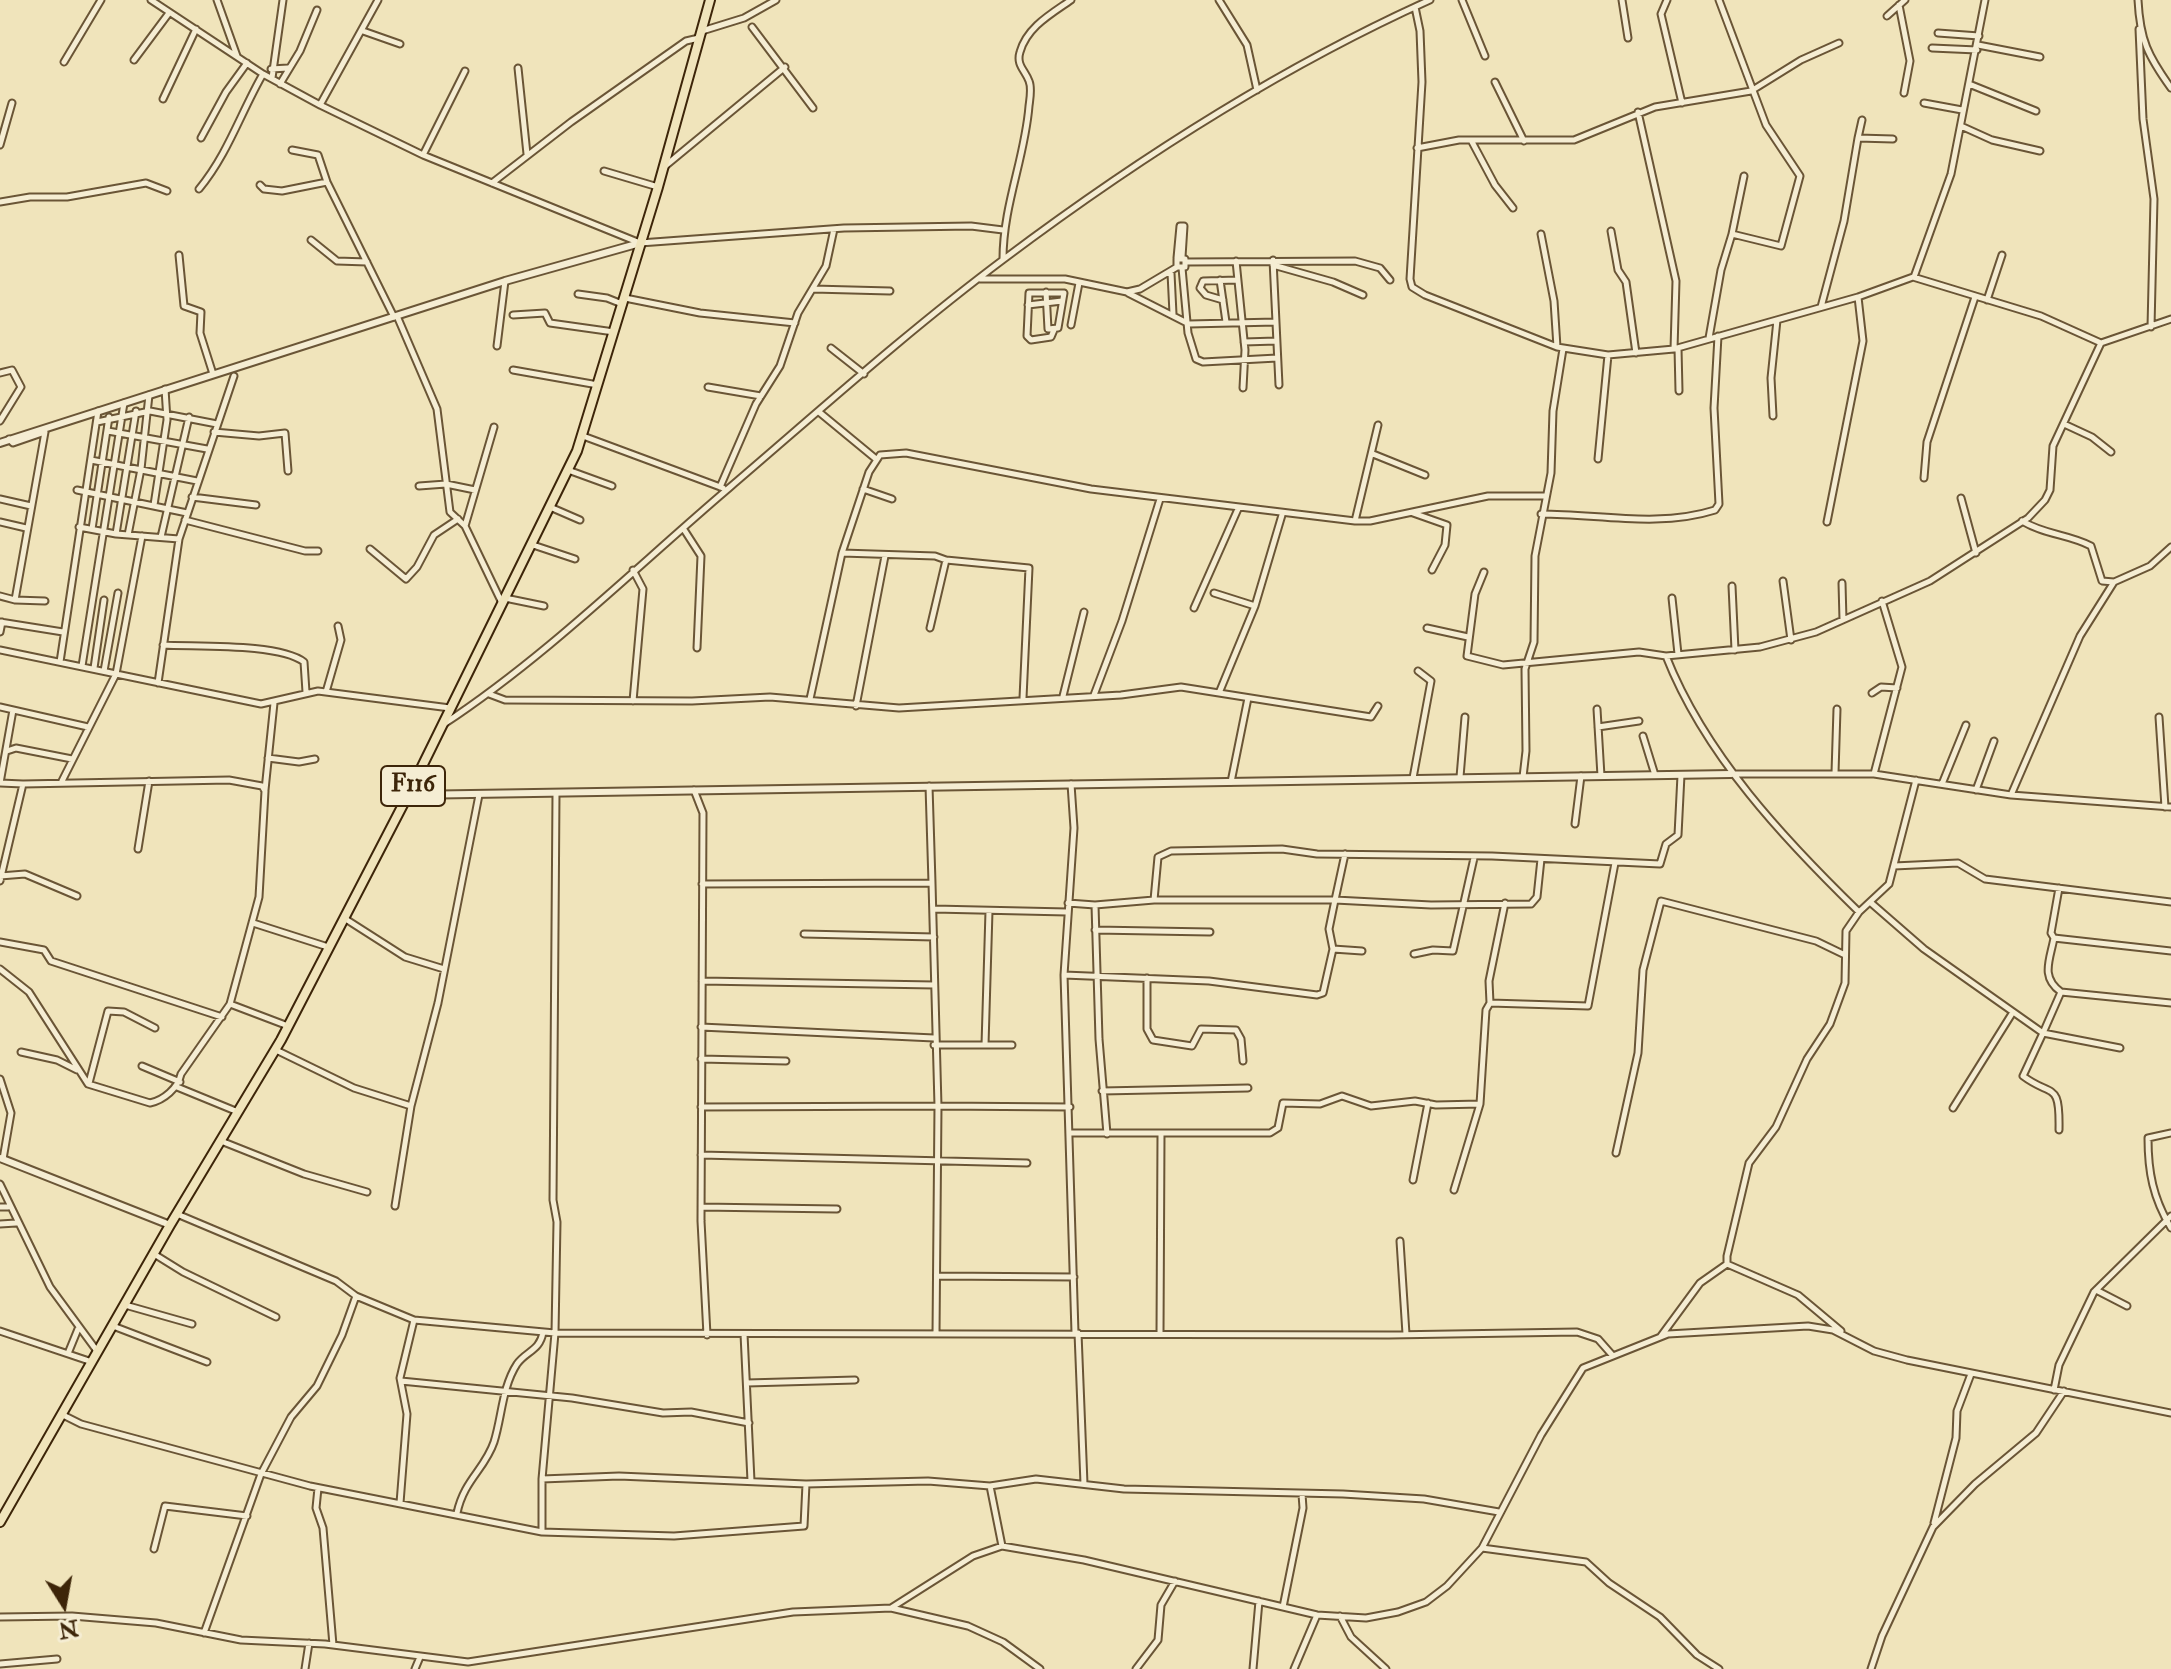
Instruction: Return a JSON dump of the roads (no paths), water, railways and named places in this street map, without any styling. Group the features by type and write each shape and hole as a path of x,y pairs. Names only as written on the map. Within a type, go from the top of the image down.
{"main road":[{"name":"F116","path":"0,1522 4,1506 92,1362 288,1026 408,795 568,470 599,385 710,0"}],"street":[{"path":"64,62 101,0"},
{"path":"151,0 263,74 320,105 423,155 640,243"},
{"path":"217,0 237,57"},
{"path":"272,79 283,0"},
{"path":"320,105 378,0"},
{"path":"492,183 527,154 686,41 744,18 776,0"},
{"path":"1003,260 1003,230 1029,107 1029,81 1021,69 1019,55 1033,30 1071,0"},
{"path":"1219,0 1247,45 1257,90"},
{"path":"443,724 489,694 683,528 724,488 1003,260 1138,166 1257,90 1430,0"},
{"path":"1462,0 1485,56"},
{"path":"1622,0 1628,38"},
{"path":"1667,0 1661,14 1682,103"},
{"path":"1719,0 1751,91 1776,145 1800,176 1781,246 1732,234"},
{"path":"1913,277 1951,174 1985,0"},
{"path":"2138,0 2143,119 2154,199 2151,327"},
{"path":"1887,16 1902,3"},
{"path":"1902,3 1909,45 1904,93"},
{"path":"1415,7 1420,31 1422,82 1412,287 1425,295 1560,348 1608,355 1676,349 1858,297 1913,277 2041,316 2101,343 2171,319"},
{"path":"280,84 300,51 317,10"},
{"path":"134,60 169,13"},
{"path":"752,27 813,108"},
{"path":"163,99 196,29"},
{"path":"2139,29 2145,49 2171,88"},
{"path":"363,31 400,44"},
{"path":"1938,33 1979,36"},
{"path":"1417,148 1471,140 1574,140 1638,112 1751,91 1801,60 1839,43"},
{"path":"1932,48 1977,48 2040,57"},
{"path":"201,138 226,92 247,63"},
{"path":"664,168 785,67"},
{"path":"271,69 288,68"},
{"path":"518,68 527,154"},
{"path":"423,155 465,71"},
{"path":"199,189 236,133 246,104 263,74"},
{"path":"1495,82 1524,141"},
{"path":"1969,84 2036,111"},
{"path":"0,145 12,103"},
{"path":"1924,103 1962,110"},
{"path":"1638,112 1676,281 1679,391"},
{"path":"1820,308 1841,235 1862,120"},
{"path":"1961,126 1992,140 2040,151"},
{"path":"1858,138 1893,139"},
{"path":"1418,139 1426,145"},
{"path":"1471,140 1495,185 1513,208"},
{"path":"292,150 318,155 327,182 396,316 437,409 450,512 465,526 504,601 544,606"},
{"path":"604,171 658,187"},
{"path":"1709,338 1721,270 1744,176"},
{"path":"260,185 264,189 282,191 327,182"},
{"path":"0,202 30,197 67,197 146,183 167,191"},
{"path":"0,443 505,281 640,243 937,225 1003,230"},
{"path":"1182,226 1180,268 1187,289 1189,341 1199,361 1277,358"},
{"path":"724,488 761,396 780,366 795,323 830,256 834,229"},
{"path":"1611,231 1618,270 1626,282 1636,353"},
{"path":"1523,777 1526,751 1525,669 1534,642 1533,578 1541,514 1551,473 1553,411 1560,348 1541,234"},
{"path":"311,240 337,261 367,262"},
{"path":"179,255 184,306 201,312 202,345 213,374"},
{"path":"1987,300 2002,255"},
{"path":"1182,259 1273,263 1355,261 1380,268 1390,280"},
{"path":"1127,292 1180,268 1182,259"},
{"path":"1236,261 1245,358 1243,388"},
{"path":"1273,263 1363,295"},
{"path":"1273,263 1279,385"},
{"path":"1171,273 1173,315"},
{"path":"979,279 1065,279 1127,292 1189,324 1276,322"},
{"path":"1220,280 1226,322"},
{"path":"1200,288 1201,282 1237,280"},
{"path":"497,346 505,281"},
{"path":"1071,325 1079,283"},
{"path":"1187,289 1200,288"},
{"path":"1200,288 1206,295 1223,300"},
{"path":"813,289 890,291"},
{"path":"1046,292 1048,329 1054,330"},
{"path":"1046,292 1064,293 1059,326 1051,337 1028,339 1029,293 1046,292"},
{"path":"578,294 700,313 795,323"},
{"path":"1028,305 1074,297"},
{"path":"1827,522 1863,341 1858,297"},
{"path":"1924,478 1927,442 1975,297"},
{"path":"513,315 545,313 550,323 615,332"},
{"path":"1773,416 1771,378 1777,320"},
{"path":"1541,514 1679,519 1718,507 1714,408 1718,336"},
{"path":"1244,342 1276,341"},
{"path":"1484,572 1477,585 1468,637 1469,658 1503,665 1529,660 1639,652 1666,656 1735,650 1791,640 1930,581 2022,521 2045,500 2050,490 2050,461 2101,343"},
{"path":"831,348 864,374"},
{"path":"1598,459 1608,355"},
{"path":"0,373 12,370 21,387 0,421"},
{"path":"513,370 599,385"},
{"path":"158,683 179,539 234,376"},
{"path":"708,387 761,396"},
{"path":"154,505 167,414 165,389"},
{"path":"128,535 150,411 149,394"},
{"path":"82,666 124,403"},
{"path":"60,662 98,411"},
{"path":"97,422 136,411 150,411 217,424"},
{"path":"116,534 136,411"},
{"path":"819,412 876,459"},
{"path":"92,529 109,417"},
{"path":"161,537 189,417"},
{"path":"2064,424 2092,437 2111,452"},
{"path":"1355,521 1378,425"},
{"path":"465,526 494,427"},
{"path":"108,431 207,449"},
{"path":"9,438 13,443 45,432 15,600"},
{"path":"214,432 243,436 285,433 288,471"},
{"path":"582,435 724,488"},
{"path":"876,459 906,453 1160,499 1355,521 1488,496 1545,496"},
{"path":"1373,454 1425,475"},
{"path":"810,699 842,553 876,459"},
{"path":"91,460 197,481"},
{"path":"568,470 612,486"},
{"path":"419,486 446,484 475,490"},
{"path":"863,489 892,499"},
{"path":"77,490 154,505 305,551 318,551"},
{"path":"192,497 256,505"},
{"path":"1961,498 1976,553"},
{"path":"0,499 31,506"},
{"path":"1094,695 1122,621 1160,499"},
{"path":"550,507 580,520"},
{"path":"1194,608 1238,509"},
{"path":"1412,512 1447,525 1445,545 1432,570"},
{"path":"1219,693 1255,606 1282,515"},
{"path":"370,549 406,579 417,567 434,535 458,519"},
{"path":"2022,521 2040,532 2065,536 2091,546 2102,581 2114,582 2150,566 2171,547"},
{"path":"0,522 26,528"},
{"path":"79,527 116,534 179,539"},
{"path":"683,528 701,556 697,648"},
{"path":"62,781 116,674 142,536"},
{"path":"533,545 575,559"},
{"path":"842,553 935,556 946,560 1029,568 1023,698"},
{"path":"856,706 885,556"},
{"path":"930,628 946,560"},
{"path":"633,570 643,589 633,701"},
{"path":"1783,581 1791,640"},
{"path":"2011,795 2080,636 2114,582"},
{"path":"1842,583 1843,620"},
{"path":"1732,586 1735,650"},
{"path":"104,671 118,593"},
{"path":"1214,593 1255,606"},
{"path":"0,596 45,601"},
{"path":"1672,598 1678,654"},
{"path":"94,668 104,600"},
{"path":"1874,774 1902,667 1882,601"},
{"path":"1063,696 1084,612"},
{"path":"0,632 1,622 63,632"},
{"path":"326,692 341,640 338,626"},
{"path":"1427,628 1468,637"},
{"path":"163,645 277,652 300,658 304,662 306,692"},
{"path":"0,650 94,668 219,698 274,703 306,692 326,692 450,708"},
{"path":"1666,656 1731,774 1817,872 1859,912"},
{"path":"1413,778 1431,681 1418,671"},
{"path":"489,694 505,700 810,699 856,706 919,707 1181,687 1330,708 1362,718 1371,717 1378,706"},
{"path":"1872,693 1881,687 1897,688"},
{"path":"1231,782 1248,698"},
{"path":"0,969 29,992 88,1084 150,1103 178,1084 230,1004 253,923 260,885 259,852 274,703"},
{"path":"0,707 88,727"},
{"path":"1597,709 1601,776"},
{"path":"1835,773 1837,709"},
{"path":"13,710 0,783 229,780 262,786 265,791"},
{"path":"1460,777 1465,717"},
{"path":"408,795 1835,773 1874,774 2011,795 2168,807 2159,717"},
{"path":"1598,727 1639,721"},
{"path":"1942,784 1966,725"},
{"path":"1643,736 1655,775"},
{"path":"1976,790 1994,741"},
{"path":"7,751 16,748 72,759"},
{"path":"268,758 299,762 315,759"},
{"path":"1154,900 1158,857 1164,852 1282,849 1317,854 1663,863 1666,844 1678,835 1681,775"},
{"path":"1575,824 1581,776"},
{"path":"1660,1338 1700,1283 1727,1264 1749,1163 1776,1127 1807,1059 1830,1024 1845,983 1846,931 1859,912 1889,884 1916,780"},
{"path":"138,849 149,781"},
{"path":"1071,783 1074,828 1064,975 1084,1484"},
{"path":"23,784 1,878 25,874 77,896"},
{"path":"929,786 938,1106 936,1334"},
{"path":"694,790 703,813 701,1207 707,1335"},
{"path":"542,1532 542,1479 555,1333 556,794"},
{"path":"395,1206 411,1106 444,969 479,795"},
{"path":"1064,975 1147,978 1269,987 1317,995 1323,993 1333,949 1329,929 1345,854"},
{"path":"1414,954 1433,950 1453,951 1474,858"},
{"path":"1068,903 1335,900 1531,904 1537,897 1541,859"},
{"path":"1490,1003 1588,1006 1615,863"},
{"path":"1894,866 1958,863 1985,879 2171,902"},
{"path":"702,884 932,883"},
{"path":"2059,888 2051,933 2054,938 2046,973 2052,985 2061,992 2171,1003"},
{"path":"1616,1153 1638,1053 1643,970 1661,901 1816,941 1845,955"},
{"path":"1870,902 1924,949 2043,1033 2120,1048"},
{"path":"1454,1190 1480,1104 1486,1010 1490,1003 1489,981 1505,903"},
{"path":"1095,905 1102,1091 1107,1134"},
{"path":"934,909 1067,912"},
{"path":"985,1045 989,911"},
{"path":"344,918 405,957 444,969"},
{"path":"253,923 328,947"},
{"path":"1095,930 1210,932"},
{"path":"804,934 934,937"},
{"path":"2054,938 2171,951"},
{"path":"0,942 44,950 51,961 222,1017"},
{"path":"1333,949 1362,951"},
{"path":"1147,978 1147,1029 1153,1040 1192,1046 1201,1029 1236,1030 1241,1039 1243,1061"},
{"path":"702,981 934,985"},
{"path":"2059,1130 2057,1100 2045,1085 2023,1076 2061,992"},
{"path":"230,1004 288,1026"},
{"path":"88,1084 108,1011 124,1012 155,1028"},
{"path":"1953,1108 2013,1012"},
{"path":"701,1027 1012,1045"},
{"path":"275,1050 354,1088 411,1106"},
{"path":"21,1052 57,1060 78,1070"},
{"path":"701,1059 786,1061"},
{"path":"142,1066 238,1112"},
{"path":"0,1079 11,1113 1,1159 170,1225"},
{"path":"1102,1091 1248,1088"},
{"path":"1071,1133 1270,1133 1278,1128 1283,1103 1320,1104 1342,1096 1371,1106 1480,1104"},
{"path":"1413,1180 1428,1103"},
{"path":"701,1107 1070,1107"},
{"path":"2171,1133 2148,1138 2149,1179 2171,1228"},
{"path":"1160,1333 1161,1135"},
{"path":"221,1141 304,1174 367,1192"},
{"path":"701,1155 1027,1163"},
{"path":"0,1184 8,1207 50,1287 78,1329 98,1351"},
{"path":"0,1207 8,1207"},
{"path":"701,1207 837,1209"},
{"path":"177,1214 336,1281 356,1296 414,1320 555,1333 707,1335 1577,1332 1598,1339 1613,1356"},
{"path":"2054,1390 2059,1365 2096,1290 2169,1218"},
{"path":"0,1224 16,1223"},
{"path":"1400,1241 1406,1334"},
{"path":"154,1254 183,1272 276,1317"},
{"path":"1727,1264 1750,1271 1798,1295 1855,1341"},
{"path":"938,1276 1074,1277"},
{"path":"2096,1290 2127,1306"},
{"path":"204,1633 261,1474 291,1417 317,1386 342,1335 356,1296"},
{"path":"124,1305 192,1324"},
{"path":"400,1503 407,1414 401,1381 402,1362 414,1320"},
{"path":"112,1326 143,1334 207,1362"},
{"path":"891,1608 973,1556 1002,1546 1175,1581 1317,1615 1387,1614 1426,1602 1447,1586 1482,1548 1541,1435 1583,1368 1660,1338 1808,1326 1833,1330 1874,1351 1971,1374 2171,1413"},
{"path":"69,1351 78,1329"},
{"path":"0,1331 69,1351 92,1362"},
{"path":"457,1513 469,1479 494,1442 500,1407 516,1365 538,1347 543,1332"},
{"path":"744,1334 751,1481"},
{"path":"1871,1669 1933,1527 1956,1438 1957,1411 1971,1374"},
{"path":"747,1383 855,1380"},
{"path":"401,1381 663,1413 691,1412 749,1423"},
{"path":"1933,1527 1975,1484 2036,1433 2064,1391"},
{"path":"61,1414 81,1424 318,1488 542,1532 674,1536 804,1526 806,1484"},
{"path":"542,1479 619,1476 806,1484 928,1481 990,1486 1036,1479 1124,1489 1424,1499 1499,1512"},
{"path":"990,1486 1002,1546"},
{"path":"318,1488 316,1508 323,1528 333,1645"},
{"path":"1283,1607 1303,1508 1302,1494"},
{"path":"154,1549 165,1506 247,1516"},
{"path":"1482,1548 1586,1562 1609,1583 1660,1617 1697,1655 1719,1669"},
{"path":"1136,1669 1158,1640 1161,1605 1175,1581"},
{"path":"1253,1669 1259,1601"},
{"path":"0,1617 114,1620 241,1640 333,1645 468,1662 793,1612 891,1608 968,1626 1003,1642 1040,1669"},
{"path":"1294,1669 1317,1615"},
{"path":"1340,1616 1351,1637 1386,1669"},
{"path":"305,1669 309,1643"},
{"path":"415,1669 420,1657"},
{"path":"0,1664 21,1659 57,1659"}]}
